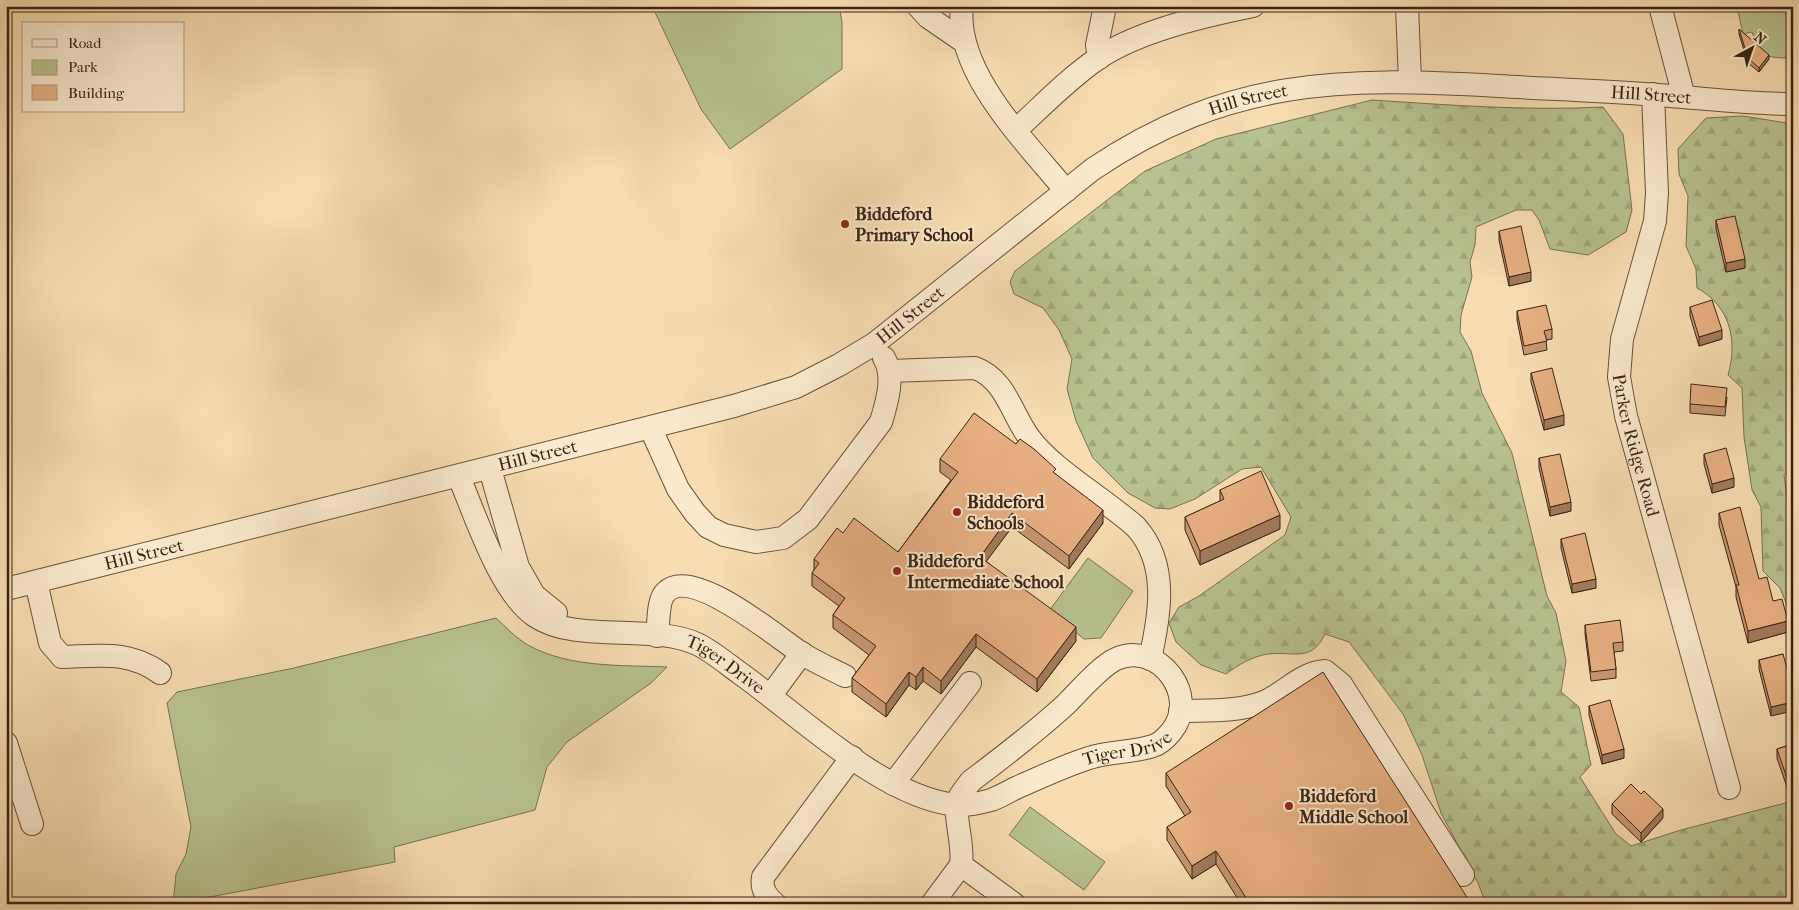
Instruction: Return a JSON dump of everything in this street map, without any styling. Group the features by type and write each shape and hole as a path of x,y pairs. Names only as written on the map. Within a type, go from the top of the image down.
{"street":[{"path":"918,6 928,18 964,41"},
{"path":"962,6 960,18 964,41 975,72 1016,130 1066,191"},
{"path":"1099,58 1097,45 1105,6"},
{"path":"1016,130 1081,71 1099,58 1207,11 1253,6"},
{"path":"1407,6 1410,81"},
{"path":"1660,6 1684,97"},
{"name":"Hill Street","path":"6,589 651,429 764,398 796,387 874,344 1093,169 1142,138 1210,108 1295,88 1326,84 1410,81 1653,94 1793,104"},
{"name":"Parker Ridge Road","path":"1653,94 1657,193 1655,221 1622,340 1619,377 1626,416 1729,788"},
{"path":"651,429 678,489 695,513 708,527 724,535 756,542 783,538 808,519 881,422 886,408 890,372 886,360 874,344"},
{"path":"890,372 975,368 988,373 999,384 1033,442 1049,458 1136,527 1150,547 1157,567 1158,617 1150,659 1141,656 1124,656 1104,666 1064,706 971,781 960,795 957,805 963,853 962,865 932,904"},
{"name":"Tiger Drive","path":"490,469 518,567 526,582 541,603 581,630"},
{"name":"Tiger Drive","path":"458,477 504,580 519,602 536,617 552,624 581,630 683,639 699,645 771,695 852,757 893,784 908,792 957,805 994,799 1092,757 1155,746 1174,728 1180,711 1181,695 1177,684 1165,668 1150,659"},
{"path":"36,582 50,643 62,657 116,655 139,660 160,673"},
{"path":"657,636 662,597 672,588 686,586 701,590 738,608 802,654 845,676"},
{"path":"771,695 802,654"},
{"path":"1180,711 1220,710 1262,703 1316,671 1325,670 1341,684 1463,875"},
{"path":"893,784 970,682"},
{"path":"6,742 32,824"},
{"path":"775,904 763,890 763,877 852,757"},
{"path":"962,865 1014,904"}],"green space":[{"path":"652,6 839,6 842,22 842,69 730,149 701,109"},
{"path":"1746,6 1793,6 1793,65 1790,58 1769,56 1761,51 1752,32 1743,34 1738,11 1746,8"},
{"path":"1372,100 1516,108 1603,107 1623,134 1632,210 1626,232 1588,255 1550,249 1539,220 1532,210 1516,210 1476,227 1475,245 1470,262 1472,277 1461,315 1460,332 1471,351 1482,393 1512,453 1547,596 1556,613 1566,661 1561,692 1579,707 1591,765 1580,777 1616,834 1631,846 1681,830 1793,801 1793,904 1486,904 1478,883 1441,813 1422,755 1403,714 1349,642 1325,634 1320,643 1308,652 1301,654 1278,653 1262,655 1246,661 1226,674 1201,665 1176,642 1169,623 1179,607 1199,596 1285,535 1291,517 1261,467 1242,469 1195,499 1170,509 1155,508 1128,493 1093,458 1076,421 1067,389 1072,359 1059,330 1043,308 1014,294 1010,282 1015,271 1145,171 1216,139"},
{"path":"1743,116 1793,124 1793,467 1784,475 1793,543 1793,620 1780,588 1763,571 1761,507 1752,490 1744,437 1742,388 1728,375 1732,349 1729,325 1717,304 1697,288 1696,269 1686,246 1688,196 1679,174 1678,149 1706,118"},
{"path":"1088,558 1133,591 1101,638 1084,639 1049,611"},
{"path":"496,618 515,636 528,645 561,658 596,664 667,667 651,683 567,742 547,767 535,810 394,847 395,862 173,904 176,874 186,854 191,827 167,703 177,692 294,668"},
{"path":"1030,807 1105,862 1084,890 1009,835"}],"building":[{"path":"1739,29 1769,55 1759,68 1748,58"},
{"path":"1735,216 1745,259 1726,263 1716,220"},
{"path":"1521,226 1531,272 1509,277 1499,231"},
{"path":"1712,300 1722,330 1699,337 1690,307"},
{"path":"1546,305 1552,329 1544,331 1547,341 1524,346 1517,311"},
{"path":"1552,368 1564,415 1544,420 1531,373"},
{"path":"1691,384 1727,388 1725,407 1690,404"},
{"name":"Biddeford Intermediate School","path":"974,413 1016,444 1020,439 1034,449 1056,469 1053,472 1103,510 1069,556 1012,513 980,557 1076,627 1037,679 976,634 941,681 923,667 916,677 909,672 886,704 852,678 876,646 833,615 845,598 812,573 819,563 814,559 837,528 843,533 854,518 898,552 958,472 940,459"},
{"path":"1726,448 1734,478 1712,484 1704,454"},
{"path":"1560,454 1571,502 1550,507 1539,458"},
{"path":"1261,471 1280,515 1200,551 1185,517 1224,499 1220,490"},
{"path":"1740,507 1759,579 1767,577 1773,601 1782,599 1788,621 1748,631 1736,585 1739,585 1719,513"},
{"path":"1585,533 1596,579 1572,584 1561,539"},
{"path":"1620,620 1623,642 1613,643 1616,669 1591,672 1585,625"},
{"path":"1783,654 1793,691 1793,702 1771,707 1759,660"},
{"name":"Biddeford Middle School","path":"1323,672 1470,902 1467,904 1250,904 1216,851 1192,866 1167,827 1191,812 1166,773"},
{"path":"1610,700 1624,749 1602,755 1589,706"},
{"path":"1793,744 1793,786 1790,787 1777,749"},
{"path":"1631,784 1641,794 1644,791 1663,809 1641,833 1612,804"}],"place":[{"name":"Biddeford Primary School","path":"845,224"},
{"name":"Biddeford Schools","path":"957,512"},
{"name":"Biddeford Intermediate School","path":"897,571"},
{"name":"Biddeford Middle School","path":"1289,806"}]}
